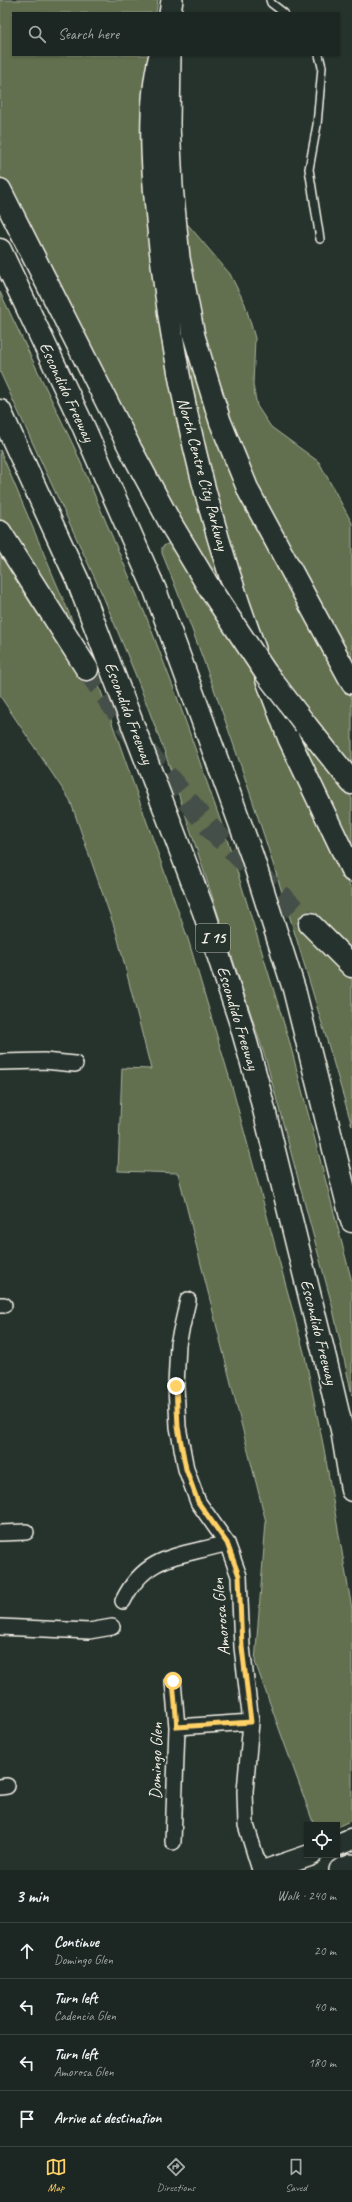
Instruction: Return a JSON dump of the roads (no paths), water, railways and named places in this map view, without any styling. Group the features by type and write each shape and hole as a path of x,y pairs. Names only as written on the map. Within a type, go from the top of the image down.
{"highway":[{"path":"0,190 131,450 171,524 210,589 266,673 352,783"},
{"name":"Escondido Freeway","path":"0,250 84,428 155,590 252,856 294,990 352,1221"},
{"name":"Escondido Freeway","path":"0,411 78,580 204,912 258,1081 342,1430 352,1490"},
{"path":"0,532 87,670"},
{"path":"310,924 352,966"}],"main road":[{"path":"170,12 172,0"},
{"name":"North Centre City Parkway","path":"160,56 156,73 155,88 154,184 162,276 184,405 204,490 240,609 289,739 352,870"},
{"name":"North Centre City Parkway","path":"170,56 168,124 172,186 179,258 194,336 220,421 249,492 352,683"},
{"path":"340,1844 352,1839"},
{"path":"267,1870 304,1857"},
{"path":"340,1870 352,1865"}],"street":[{"path":"0,1062 44,1061 75,1064"},
{"name":"Amorosa Glen","path":"188,1300 178,1344 176,1386 178,1427 186,1469 198,1502 227,1543 239,1576 242,1647 251,1722 245,1791 246,1826 260,1870"},
{"path":"0,1533 26,1532"},
{"path":"123,1601 131,1584 143,1571 163,1560 227,1543"},
{"path":"0,1627 89,1631 112,1627"},
{"name":"Domingo Glen","path":"173,1681 177,1727 173,1842"},
{"path":"177,1727 251,1722"}],"lane":[{"path":"270,0 271,3 283,12"},
{"path":"318,56 322,67 317,125 309,169 320,239"}],"tunnel":[{"path":"87,669 140,744 213,831 310,924"}]}
